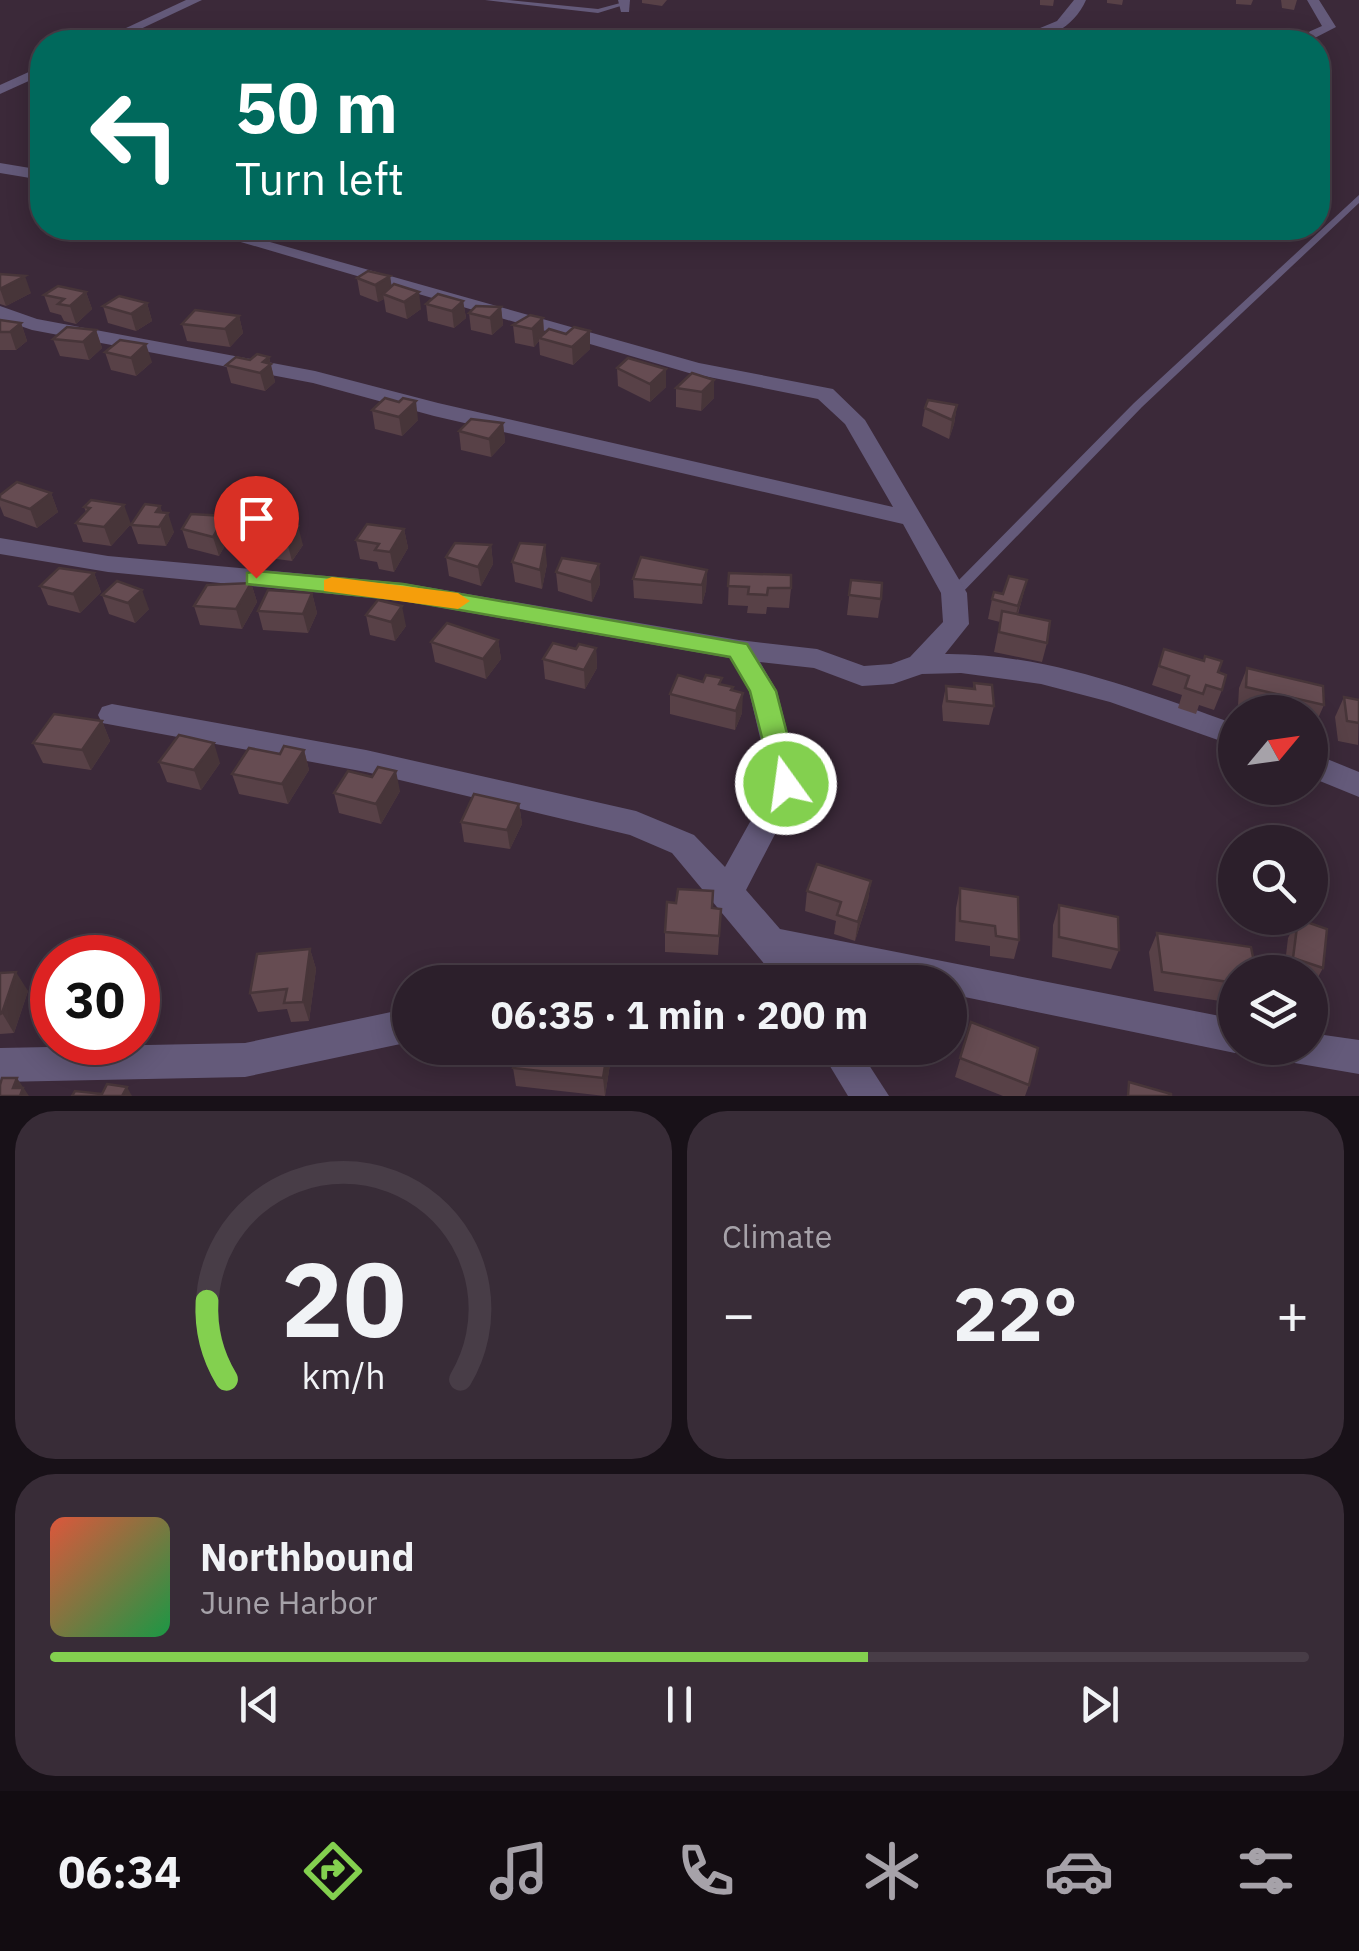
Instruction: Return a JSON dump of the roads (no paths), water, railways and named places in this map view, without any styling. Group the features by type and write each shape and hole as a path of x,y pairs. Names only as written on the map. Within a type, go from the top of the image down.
{"street":[{"path":"130,30 196,0"},
{"path":"1052,30 1076,13 1080,0"},
{"path":"1313,0 1329,28 1324,30"},
{"path":"0,90 30,76"},
{"path":"0,168 30,173"},
{"path":"244,240 696,369 825,394 854,420 954,593 956,624 920,664"},
{"path":"0,312 48,327 315,377 490,422 912,519"},
{"path":"0,546 108,564 403,592 738,650 816,659 862,676 893,674 920,664 966,661 1077,680 1218,729"},
{"path":"728,892 786,784 763,691 738,650"},
{"path":"112,715 366,761 636,824 683,844 770,942 784,965"},
{"path":"1328,772 1359,785"},
{"path":"770,942 1218,1033"},
{"path":"0,1065 245,1060 392,1029"},
{"path":"1328,1053 1359,1057"},
{"path":"849,1065 870,1096"}],"lane":[{"path":"488,0 598,11 624,4"},
{"path":"1330,225 1359,198"},
{"path":"954,593 1138,405 1314,240"}]}
